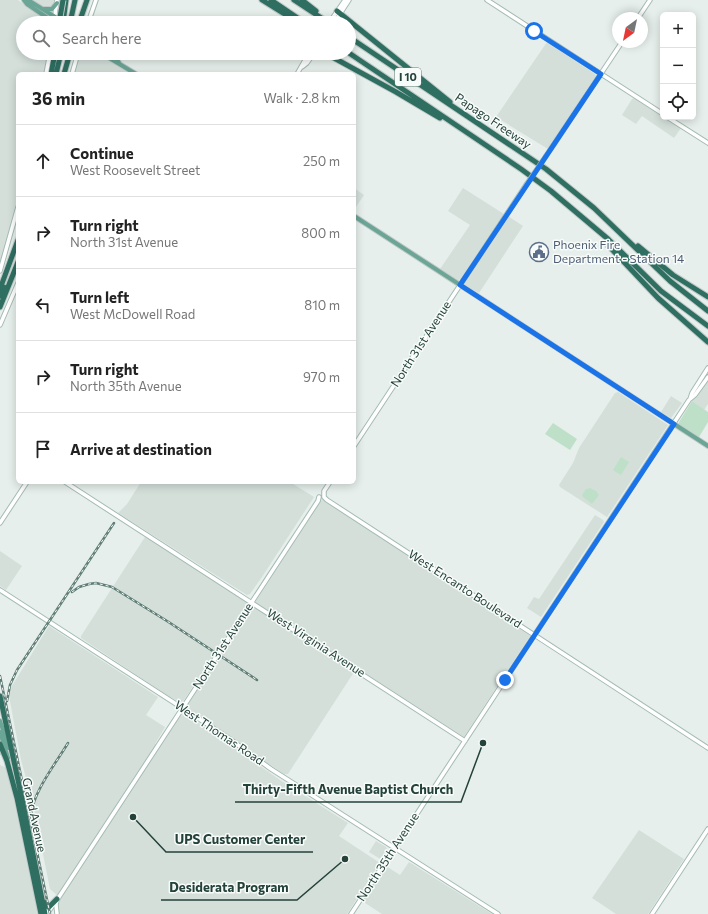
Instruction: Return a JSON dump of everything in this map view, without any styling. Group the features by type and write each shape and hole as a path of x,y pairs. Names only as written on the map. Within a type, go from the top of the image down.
{"highway":[{"path":"59,16 63,0"},
{"path":"60,16 66,0"},
{"path":"71,16 74,0"},
{"path":"75,16 78,0"},
{"path":"262,0 288,16"},
{"path":"272,0 295,16"},
{"path":"294,0 319,16"},
{"path":"302,0 321,16"},
{"path":"82,16 87,1"},
{"path":"339,12 344,16"},
{"path":"356,26 468,116"},
{"name":"Papago Freeway","path":"356,42 546,169 594,208 667,278 708,311"},
{"name":"Papago Freeway","path":"356,58 551,191 584,218 661,291 708,326"},
{"path":"51,72 54,60"},
{"path":"56,72 59,60"},
{"path":"64,72 66,60"},
{"path":"65,72 68,60"},
{"path":"338,60 472,136"},
{"path":"594,208 663,268 708,297"},
{"path":"584,218 654,293 708,342"},
{"path":"0,289 16,245"},
{"path":"0,296 16,253"},
{"path":"0,307 16,267"},
{"path":"0,696 24,809"},
{"path":"0,744 7,761 17,798"},
{"name":"Grand Avenue","path":"17,798 41,914"},
{"name":"Grand Avenue","path":"24,809 46,914"},
{"path":"42,898 45,905 49,907 57,899"}],"main road":[{"path":"24,0 27,4 48,16"},
{"path":"28,0 55,16"},
{"path":"43,9 52,9 57,1"},
{"path":"114,60 133,72"},
{"path":"356,217 708,446"},
{"name":"Grand Avenue","path":"0,721 9,749 24,809"},
{"name":"Grand Avenue","path":"0,732 11,768 17,798"}],"street":[{"path":"90,16 96,0"},
{"path":"337,16 345,0"},
{"path":"335,16 350,0"},
{"path":"487,0 660,112"},
{"path":"642,12 650,0"},
{"path":"55,16 57,1"},
{"name":"North 31st Avenue","path":"356,443 618,48"},
{"path":"46,72 49,60"},
{"path":"73,72 76,60"},
{"path":"301,68 305,60"},
{"path":"298,72 309,60"},
{"path":"672,120 708,143"},
{"path":"0,271 16,214"},
{"path":"0,325 16,288"},
{"name":"North 35th Avenue","path":"351,914 674,424 708,368"},
{"name":"North 35th Avenue","path":"689,400 695,395 708,377"},
{"path":"0,523 26,484"},
{"name":"West Virginia Avenue","path":"68,484 465,741"},
{"name":"West Encanto Boulevard","path":"329,484 324,495 327,500 708,748"},
{"name":"North 31st Avenue","path":"46,914 318,502 319,497"},
{"name":"West Thomas Road","path":"0,590 247,750 271,769 498,914"},
{"path":"652,914 708,829"},
{"path":"57,899 57,914"}],"shaded area":[{"path":"0,0 18,0 40,16 16,16 16,60 47,60 45,72 16,72 16,208 0,265"},
{"path":"31,0 55,0 52,7 45,8"},
{"path":"547,42 596,76 548,149 496,117"},
{"path":"77,60 108,60 127,72 74,72"},
{"path":"634,98 660,115 660,120 668,120 681,128 674,138 642,116 636,124 622,115"},
{"path":"463,188 504,214 461,279 458,280 440,269 470,225 448,211"},
{"path":"356,189 364,195 356,207"},
{"path":"508,216 523,226 479,293 465,285 465,283"},
{"path":"708,379 708,404 704,410 692,401"},
{"path":"618,392 668,425 607,517 559,485 573,463 579,448 615,393"},
{"path":"671,396 682,403 671,418 661,412"},
{"path":"140,484 293,484 314,497 262,577 250,594 247,595 118,513 127,504"},
{"path":"322,499 528,633 530,636 464,737 255,602"},
{"path":"595,515 604,522 541,617 527,608 534,597 539,599"},
{"path":"145,537 248,603 182,703 168,696 81,638"},
{"path":"0,551 22,566 6,590 0,586"},
{"path":"253,605 354,672 288,774 284,774 186,707"},
{"path":"49,626 158,697 146,715 165,727 155,744 160,747 180,716 186,714 280,780 348,823 339,836 380,863 347,914 58,914 57,906 60,898 50,889 32,799 21,760 9,696 10,689"},
{"path":"0,765 7,768 38,914 0,914"},
{"path":"639,830 684,859 648,914 616,914 592,898"},
{"path":"376,841 387,849 382,860 369,852"},
{"path":"409,862 492,914 382,914 362,901 386,866 400,875"}],"green space":[{"path":"692,401 708,412 708,422 699,437 679,424"},
{"path":"553,423 577,439 570,450 545,434"},
{"path":"621,457 629,462 621,475 613,470"},
{"path":"590,488 596,491 599,495 592,504 582,495 586,489"}],"railway":[{"path":"7,701 10,685 17,670 114,523"},
{"path":"72,592 79,587 96,583 112,587 257,680"},
{"path":"0,676 50,914"},
{"path":"31,815 40,787 68,743"}],"place":[{"name":"Phoenix Fire Department - Station 14","path":"539,252"},
{"name":"Thirty-Fifth Avenue Baptist Church","path":"483,743"},
{"name":"UPS Customer Center","path":"133,817"},
{"name":"Desiderata Program","path":"345,859"}],"route":[{"path":"505,680 674,424 460,285 601,74 534,31"}]}
